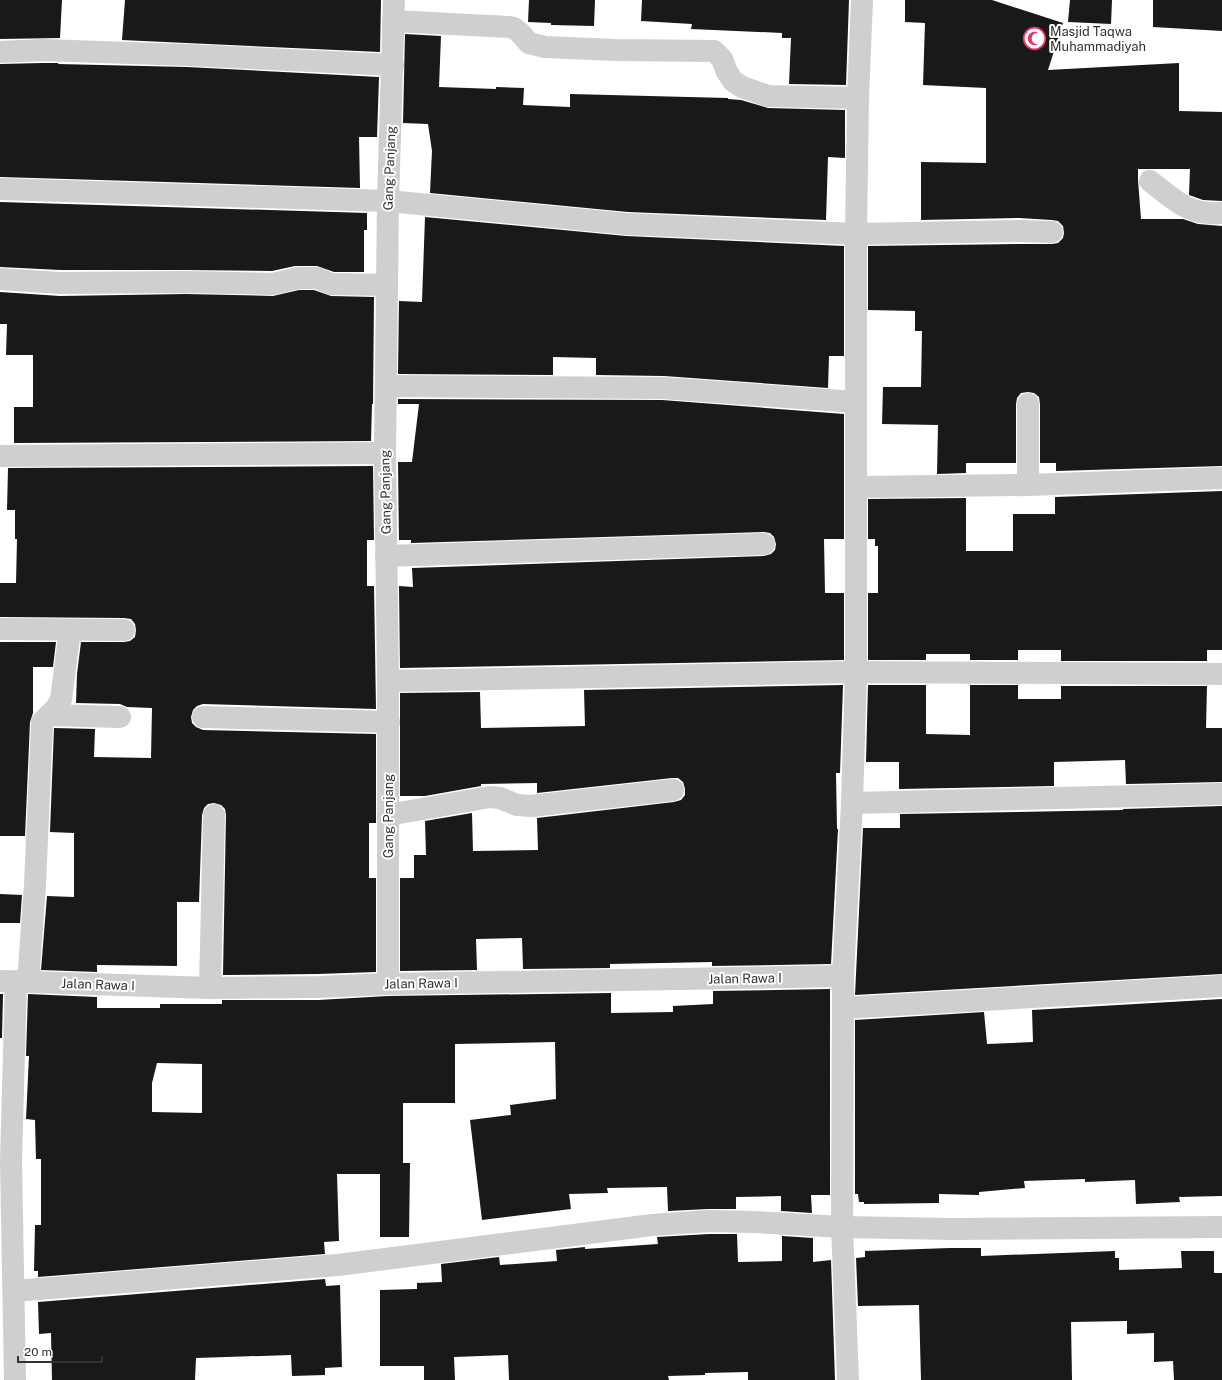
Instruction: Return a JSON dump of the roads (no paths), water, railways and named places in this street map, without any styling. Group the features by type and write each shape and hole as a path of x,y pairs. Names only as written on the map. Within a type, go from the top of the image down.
{"street":[{"name":"Gang Panjang","path":"388,984 389,722 385,453 388,201 394,0"},
{"path":"848,1380 842,1227 843,976 852,803 856,672 856,234 858,98 862,0"},
{"path":"393,22 509,27 514,28 519,32 529,43 544,48 714,51 722,59 733,81 742,87 768,96 858,98"},
{"path":"0,52 58,51 188,55 392,65"},
{"path":"1150,180 1182,206 1192,211 1203,213 1222,213"},
{"path":"0,189 388,201 627,224 856,234 1019,231 1052,232"},
{"path":"0,280 60,283 186,282 273,284 298,278 317,278 331,284 387,285"},
{"path":"386,386 663,388 855,402"},
{"path":"1028,404 1028,486"},
{"path":"0,456 385,453"},
{"path":"856,487 1028,486 1222,478"},
{"path":"386,556 764,544"},
{"path":"0,629 124,630"},
{"path":"15,1380 14,1291 5,1162 15,981 35,885 42,722 56,708 61,699 70,630"},
{"path":"388,681 856,672 1222,674"},
{"path":"49,715 120,717"},
{"path":"203,717 389,722"},
{"path":"388,815 490,797 500,798 517,805 531,806 673,790"},
{"path":"852,803 1222,794"},
{"path":"210,988 214,815"},
{"name":"Jalan Rawa I","path":"15,981 210,988 843,976"},
{"path":"844,1008 1222,986"},
{"path":"14,1291 338,1265 652,1225 709,1222 754,1222 842,1227 952,1229 1222,1227"}],"place":[{"name":"Masjid Taqwa Muhammadiyah","path":"1034,38"}]}
